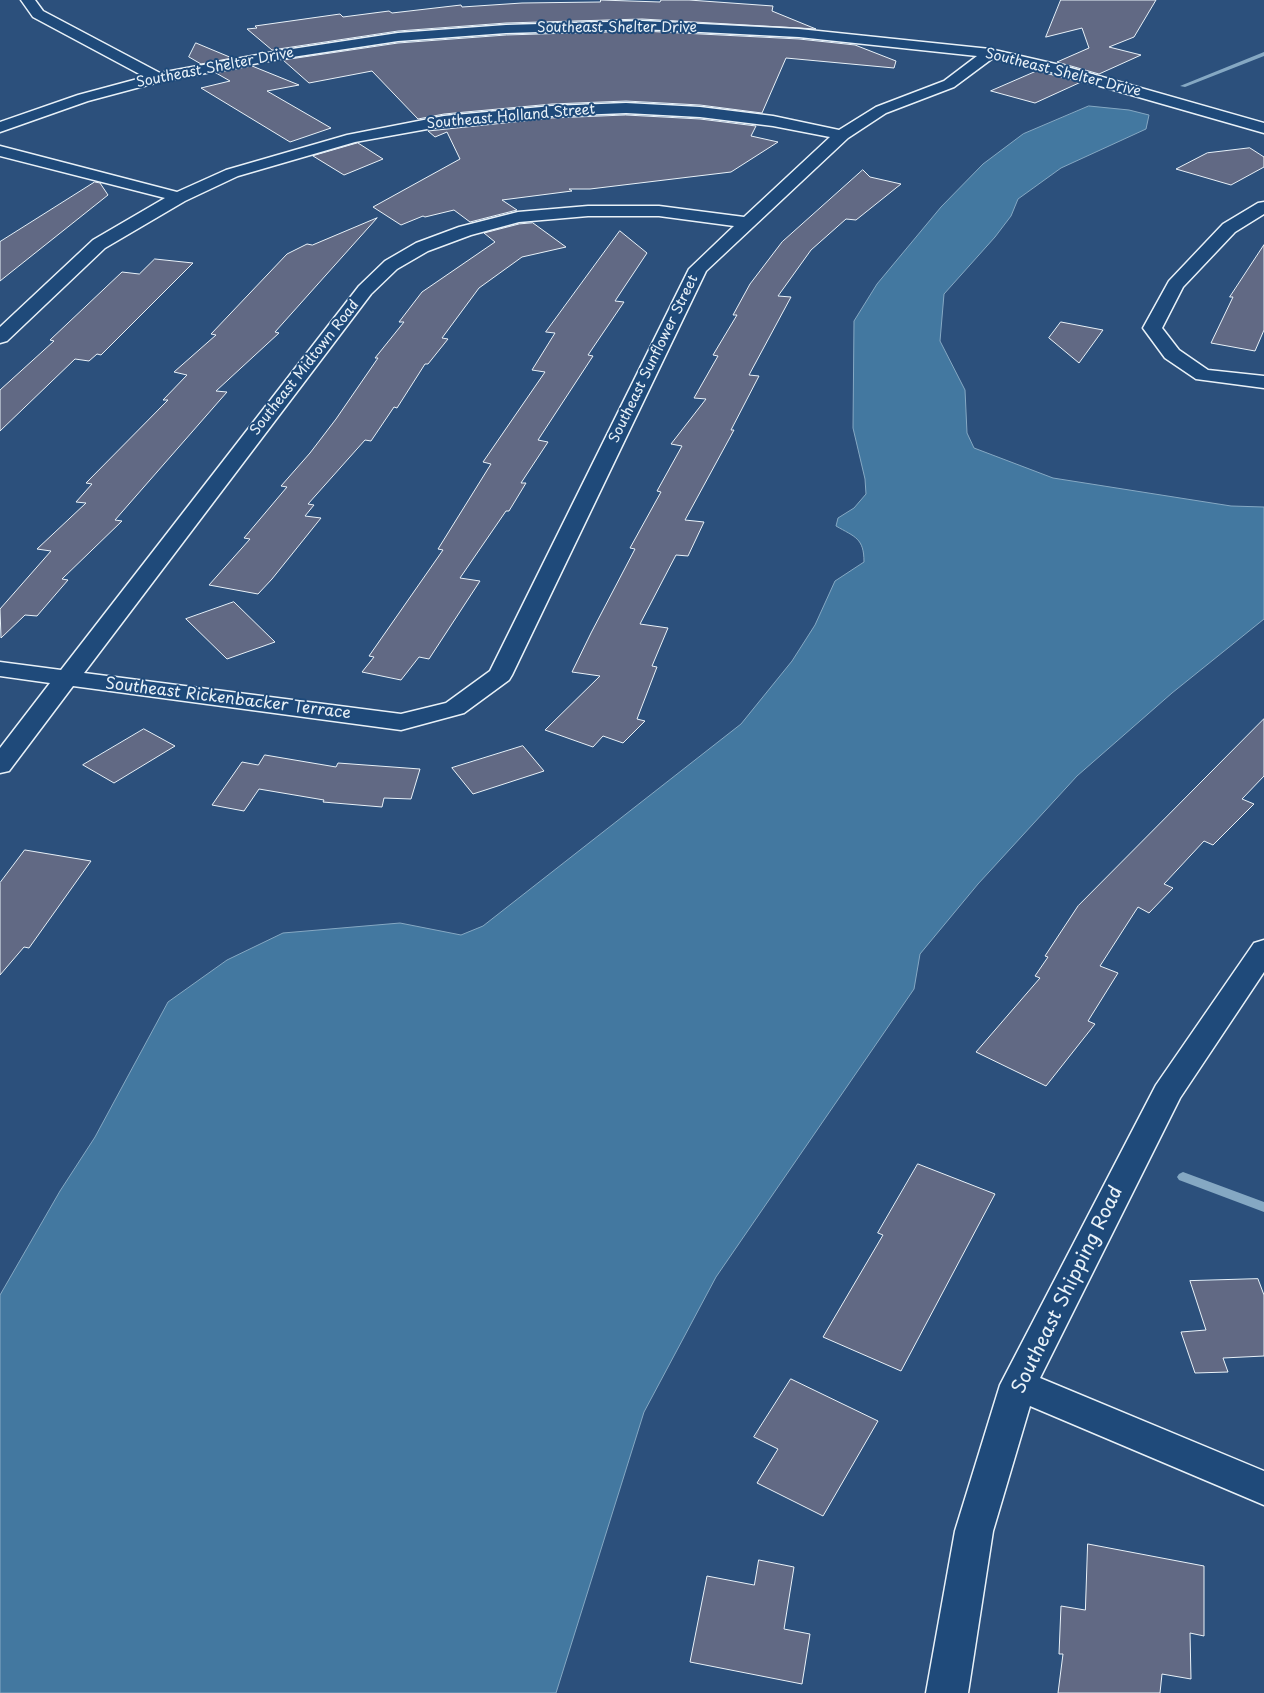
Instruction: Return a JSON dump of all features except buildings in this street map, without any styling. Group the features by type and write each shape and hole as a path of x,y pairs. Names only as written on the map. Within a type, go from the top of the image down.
{"street":[{"path":"28,0 38,14 158,78"},
{"name":"Southeast Shelter Drive","path":"0,127 83,98 158,78 278,55 398,37 506,28 642,25 780,32 990,52 1055,68 1264,128"},
{"name":"Southeast Sunflower Street","path":"455,708 500,675 698,268 842,135 882,110 950,84 990,52"},
{"name":"Southeast Holland Street","path":"0,337 99,244 179,197 232,173 353,138 444,121 552,111 626,108 700,112 842,135"},
{"path":"0,151 179,197"},
{"path":"1264,207 1229,228 1176,285 1152,328 1172,354 1203,376 1264,382"},
{"name":"Southeast Midtown Road","path":"0,765 365,290 391,265 422,247 465,232 518,218 588,211 659,211 747,223"},
{"name":"Southeast Rickenbacker Terrace","path":"0,669 400,722 455,708"},
{"name":"Southeast Shipping Road","path":"947,1693 974,1532 1018,1385 1167,1093 1263,955"},
{"path":"1018,1385 1264,1488"}],"water":[{"path":"1089,106 1129,110 1149,115 1146,129 1061,168 1018,199 1011,216 995,237 944,294 940,341 965,390 967,433 974,448 1053,478 1231,506 1264,507 1264,619 1172,693 1077,776 978,884 920,954 914,989 716,1277 644,1412 556,1693 0,1693 0,1295 60,1191 95,1137 168,1002 227,960 283,933 400,923 461,935 483,926 741,724 792,661 815,625 835,581 864,562 864,554 857,539 836,526 838,518 854,508 866,494 865,479 853,428 854,321 877,284 941,207 983,164 1023,134"}],"waterway":[{"path":"1183,86 1264,54"},
{"path":"1183,1177 1264,1207"}]}
